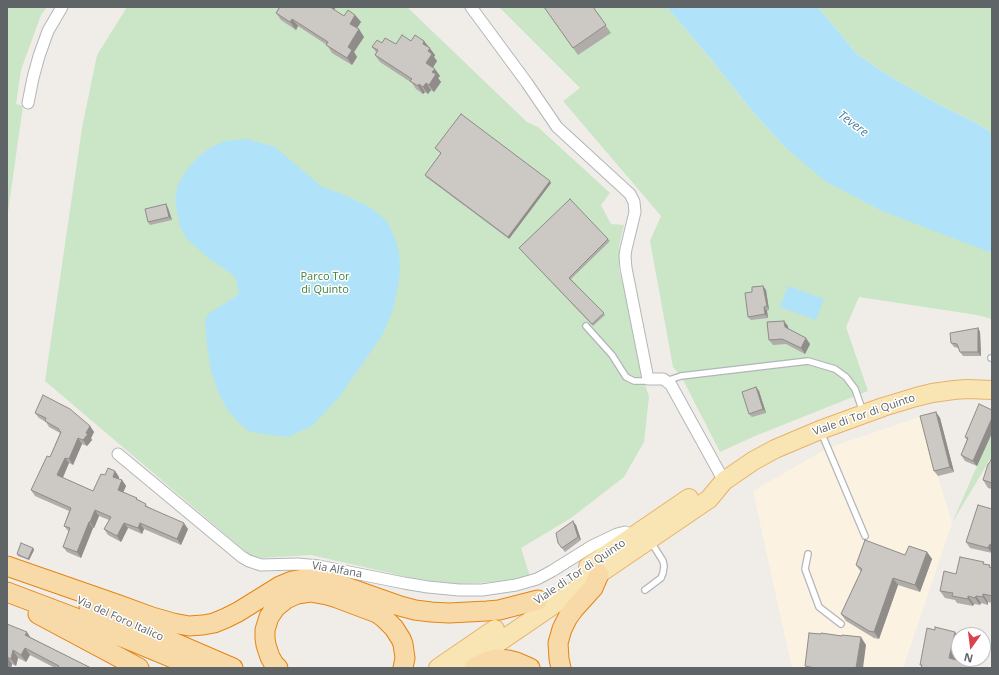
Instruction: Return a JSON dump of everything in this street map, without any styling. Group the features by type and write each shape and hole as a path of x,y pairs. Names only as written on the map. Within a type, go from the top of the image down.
{"highway":[{"path":"561,668 558,643 562,629 568,617 592,588 601,565"},
{"path":"7,567 119,605 152,618 189,626 214,623 226,618 242,610 280,586 292,580 303,578 328,581 400,606 431,612 449,613 487,611 538,600"},
{"name":"Via del Foro Italico","path":"7,567 111,616 233,668"},
{"name":"Via del Foro Italico","path":"7,592 81,620 196,668"},
{"path":"278,668 270,657 266,645 265,630 269,617 276,607 286,599 297,594 310,592 338,598 377,613 384,618 394,628 403,644 405,658 403,668"},
{"path":"7,596 48,620 139,668"},
{"path":"474,668 488,661 497,659 516,662 530,668"}],"main road":[{"name":"Viale di Tor di Quinto","path":"461,668 601,565 641,538 704,488 724,481 752,461 775,448 864,414 916,397 932,393 967,389 992,390"},
{"name":"Viale di Tor di Quinto","path":"438,668 538,600 601,565"}],"street":[{"path":"28,103 39,56 48,31 62,7"},
{"path":"471,7 527,83 557,127 624,187 632,197 635,212 627,242 625,256 626,268 648,379 660,379 671,385 724,481"},
{"name":"Via Alfana","path":"118,454 242,557 249,562 261,565 298,564 319,566 422,586 454,590 482,590 516,586 537,579 595,544 617,534 625,532 641,538"},
{"path":"584,551 590,550 596,552 601,565"}],"lane":[{"path":"586,326 612,355 626,377 634,381 644,381 648,379"},
{"path":"666,381 681,376 808,361 835,369 846,377 855,389 864,414"},
{"path":"820,430 865,536"},
{"path":"641,538 663,561 664,566 663,573 660,578 645,590"},
{"path":"808,554 805,569 819,607 841,624"}],"shaded area":[{"path":"920,417 952,523 903,668 792,668 753,491 828,448"}],"green space":[{"path":"7,7 47,7 41,15 21,70 16,104 23,106 7,219"},
{"name":"Parco Tor di Quinto","path":"127,7 407,7 527,122 538,127 610,193 601,205 611,224 624,225 619,246 619,270 629,306 644,381 649,397 644,442 624,477 571,518 521,548 530,577 459,584 403,576 311,555 262,558 251,556 45,381 82,128 97,55"},
{"path":"499,7 667,7 753,112 786,148 992,253 992,319 977,315 859,297 846,327 868,391 755,436 720,452 681,376 673,367 650,241 661,216 563,101 580,88"},
{"path":"818,7 992,7 992,133 886,74 856,53"},
{"path":"992,433 992,456 952,523 977,466"}],"water":[{"name":"Tevere","path":"667,7 818,7 856,53 886,74 992,133 992,253 880,210 825,181 786,148 753,112"},
{"path":"247,139 275,147 321,186 347,196 371,208 387,221 399,252 400,270 398,286 393,310 383,334 340,396 312,426 288,437 250,432 238,422 227,409 219,394 211,371 205,322 208,314 235,297 239,292 236,279 233,275 207,257 186,238 180,226 175,200 178,185 186,171 197,158 210,148 225,141"},
{"path":"788,286 824,299 816,320 780,307"}],"building":[{"path":"280,7 330,7 344,16 348,10 355,15 350,24 359,29 348,47 352,50 347,58 326,45 328,42 292,19 290,22 276,13"},
{"path":"544,7 593,7 606,25 573,48"},
{"path":"402,35 411,41 415,35 424,41 423,44 430,48 428,51 432,54 426,63 435,69 432,72 436,74 429,85 426,83 423,87 419,84 418,86 410,81 412,79 375,55 378,50 372,47 377,40 382,43 385,38 396,44"},
{"path":"461,114 550,181 508,237 425,175 441,153 435,148"},
{"path":"570,199 608,239 569,278 604,313 592,324 519,248"},
{"path":"166,204 169,217 148,222 145,209"},
{"path":"763,286 767,306 764,307 765,314 748,317 745,293 752,292 752,287"},
{"path":"784,321 785,327 806,338 801,348 782,339 769,340 767,322"},
{"path":"978,328 978,352 960,352 957,344 951,343 950,333"},
{"path":"756,387 763,409 749,414 742,392"},
{"path":"43,395 70,409 90,426 86,433 88,434 83,440 78,438 69,459 65,458 57,475 93,491 101,474 105,475 108,468 115,471 113,477 122,480 118,490 137,498 136,499 146,504 145,506 184,523 177,539 140,523 138,528 124,523 117,536 104,529 111,517 95,510 77,552 63,547 70,528 64,526 71,508 31,490 47,456 50,457 61,432 59,429 45,421 46,418 35,413"},
{"path":"979,404 992,410 992,418 973,461 961,455 968,438 965,437"},
{"path":"936,412 950,467 934,471 920,416"},
{"path":"992,457 992,483 983,480"},
{"path":"978,505 992,509 992,545 990,544 988,548 966,542"},
{"path":"573,521 578,537 562,548 558,543 556,533"},
{"path":"865,540 905,555 909,546 927,552 915,585 893,578 874,632 869,631 841,614 862,569 856,565"},
{"path":"21,543 33,548 28,559 17,554"},
{"path":"960,557 984,562 983,564 990,565 989,567 992,568 992,596 983,594 983,597 976,596 975,598 968,596 968,599 952,596 953,593 940,591 944,571 956,574"},
{"path":"7,624 27,632 25,635 91,668 58,668 59,666 25,648 21,655 13,650 11,659 7,657"},
{"path":"935,627 951,631 951,649 949,658 951,659 951,667 970,668 921,668 922,665 920,665 927,628 935,630"},
{"path":"809,633 861,637 856,668 815,668 805,666"}]}
